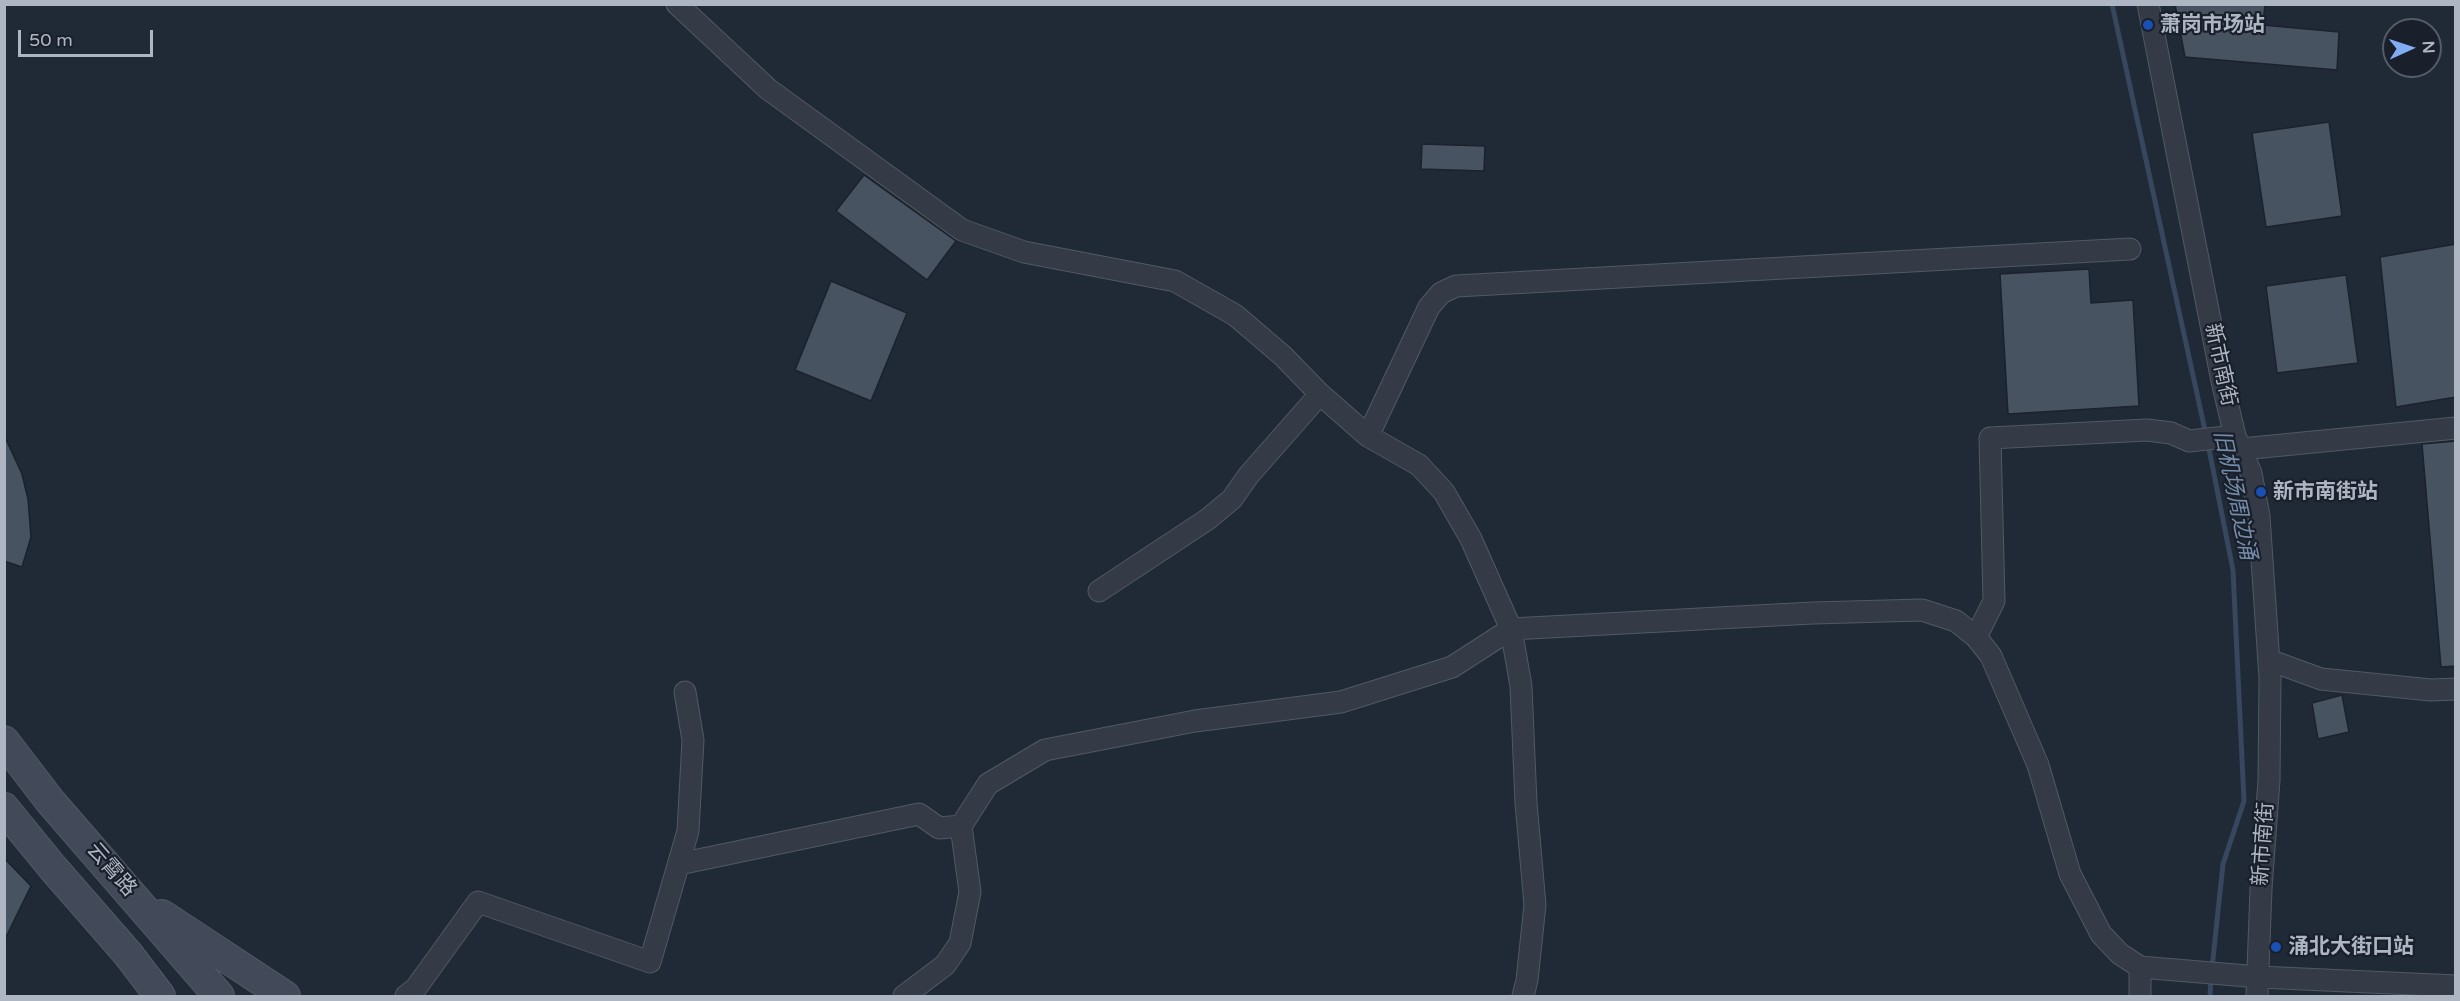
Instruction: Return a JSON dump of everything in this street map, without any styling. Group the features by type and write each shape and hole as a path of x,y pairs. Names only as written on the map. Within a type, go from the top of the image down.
{"main road":[{"name":"云霄路","path":"4,741 50,801 219,996"},
{"name":"云霄路","path":"4,808 128,954 160,996"},
{"path":"134,896 285,996"}],"street":[{"path":"677,4 768,89 962,230 1024,252 1175,281 1235,315 1283,356 1320,394 1368,436 1419,465 1444,492 1471,539 1511,629 1521,686 1526,803 1535,905 1527,980 1523,996"},
{"name":"新市南街","path":"2148,4 2233,441 2251,473 2259,516 2269,660 2269,780 2260,890 2258,987"},
{"path":"1368,436 1429,307 1441,293 1456,286 2130,249"},
{"path":"1100,591 1208,519 1232,499 1248,476 1320,394"},
{"path":"1976,637 1994,601 1990,438 2147,430 2171,434 2189,441 2233,441 2456,428"},
{"path":"904,996 945,965 960,943 970,892 961,826 988,784 1045,750 1195,721 1341,702 1452,667 1511,629 1813,613 1922,610 1956,621 1976,637 1991,656 2038,765 2070,874 2086,908 2102,934 2120,954 2140,967 2237,975 2258,987 2456,986"},
{"path":"2269,660 2321,679 2431,690 2456,689"},
{"path":"406,996 416,988 478,902 650,962 688,831 693,740 685,692"},
{"path":"679,864 919,814 939,828 961,826"},
{"path":"2140,967 2140,996"}],"building":[{"path":"2175,4 2265,4 2263,25 2339,32 2337,70 2185,57"},
{"path":"2329,122 2342,216 2266,227 2252,133"},
{"path":"1422,144 1485,146 1484,171 1421,169"},
{"path":"864,175 956,241 927,280 836,211"},
{"path":"2456,244 2456,397 2396,407 2380,257"},
{"path":"2089,269 2091,303 2133,300 2139,406 2008,414 2000,274"},
{"path":"2346,275 2358,363 2277,373 2266,286"},
{"path":"831,281 907,313 871,401 795,370"},
{"path":"4,435 22,474 28,499 31,537 22,567 4,561"},
{"path":"2456,441 2456,666 2441,667 2422,444"},
{"path":"2342,695 2349,732 2318,739 2312,703"},
{"path":"4,858 31,886 4,941"}],"waterway":[{"name":"旧机场周边涌","path":"2112,4 2206,435"},
{"name":"旧机场周边涌","path":"2208,444 2233,570 2244,801 2223,864 2212,968"},
{"name":"旧机场周边涌","path":"2210,996 2211,977"}],"place":[{"name":"萧岗市场站","path":"2148,25"},
{"name":"新市南街站","path":"2261,492"},
{"name":"涌北大街口站","path":"2276,947"}]}
